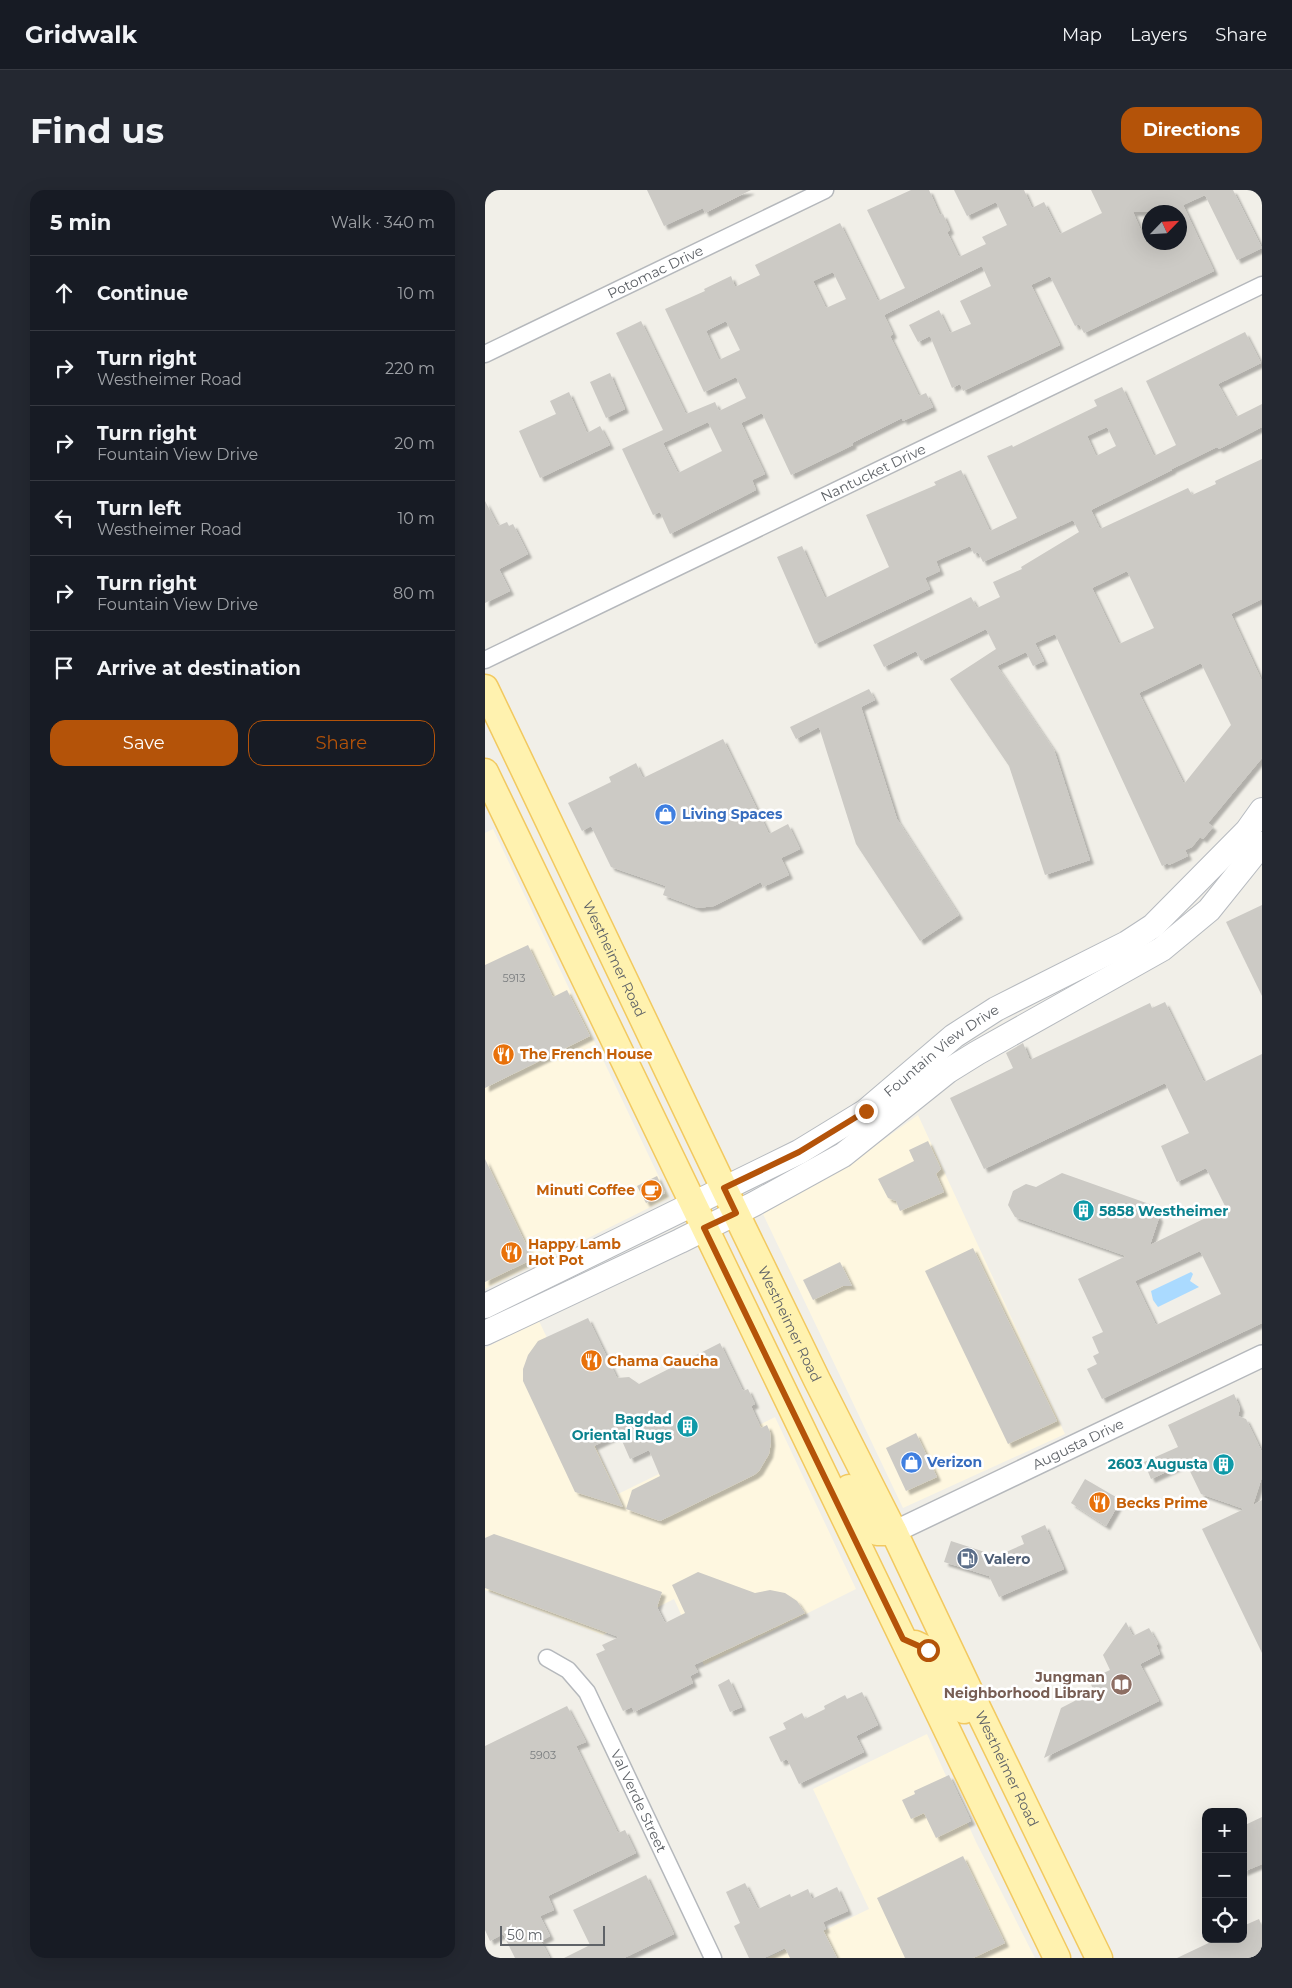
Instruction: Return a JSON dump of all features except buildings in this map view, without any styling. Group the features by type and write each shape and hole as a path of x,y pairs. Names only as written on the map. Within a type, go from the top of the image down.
{"main road":[{"name":"Westheimer Road","path":"485,688 736,1213 817,1380 894,1532 1099,1958"},
{"path":"485,715 521,762"},
{"path":"485,772 1057,1958"},
{"name":"Fountain View Drive","path":"485,1333 736,1213 843,1155 948,1071 1133,953 1153,926 1247,831 1262,810"},
{"name":"Fountain View Drive","path":"485,1306 799,1152 866,1111 934,1051 995,1009 1133,953 1162,949 1209,910 1262,844"},
{"path":"526,854 547,862 567,902 572,907 594,914"},
{"path":"562,932 574,927 580,928 585,932 617,995 643,1018"},
{"path":"934,1051 948,1071"},
{"path":"913,1070 927,1088"},
{"path":"819,1464 835,1465 839,1468 870,1528 877,1532 894,1532"},
{"path":"903,1639 928,1650 957,1707 964,1710 976,1705"},
{"path":"948,1734 963,1730 972,1733 1010,1810 1030,1818"}],"street":[{"name":"Potomac Drive","path":"485,354 825,190"},
{"name":"Nantucket Drive","path":"485,660 1262,285"},
{"name":"Augusta Drive","path":"894,1532 1262,1356"},
{"name":"Val Verde Street","path":"547,1658 568,1670 587,1692 713,1958"}],"shaded area":[{"path":"493,829 669,1198 485,1289 485,833"},
{"path":"918,1115 1065,1434 903,1508 763,1214 858,1158"},
{"path":"539,1321 595,1439 593,1441 618,1494 775,1417 856,1589 704,1665 674,1599 603,1635 485,1590 485,1348"},
{"path":"927,1734 976,1842 1035,1958 767,1958 869,1909 813,1789"}],"water":[{"path":"1191,1272 1193,1274 1190,1281 1199,1287 1158,1307 1153,1300 1151,1291"}],"place":[{"name":"Living Spaces","path":"666,814"},
{"name":"The French House","path":"504,1054"},
{"name":"Minuti Coffee","path":"651,1190"},
{"name":"5858 Westheimer","path":"1083,1211"},
{"name":"Happy Lamb Hot Pot","path":"512,1252"},
{"name":"Chama Gaucha","path":"591,1361"},
{"name":"Bagdad Oriental Rugs","path":"688,1427"},
{"name":"Verizon","path":"911,1462"},
{"name":"2603 Augusta","path":"1224,1464"},
{"name":"Becks Prime","path":"1100,1503"},
{"name":"Valero","path":"968,1559"},
{"name":"Jungman Neighborhood Library","path":"1121,1685"}],"route":[{"path":"866,1111 799,1152 724,1188 736,1213 704,1228 903,1639 928,1650"}]}
